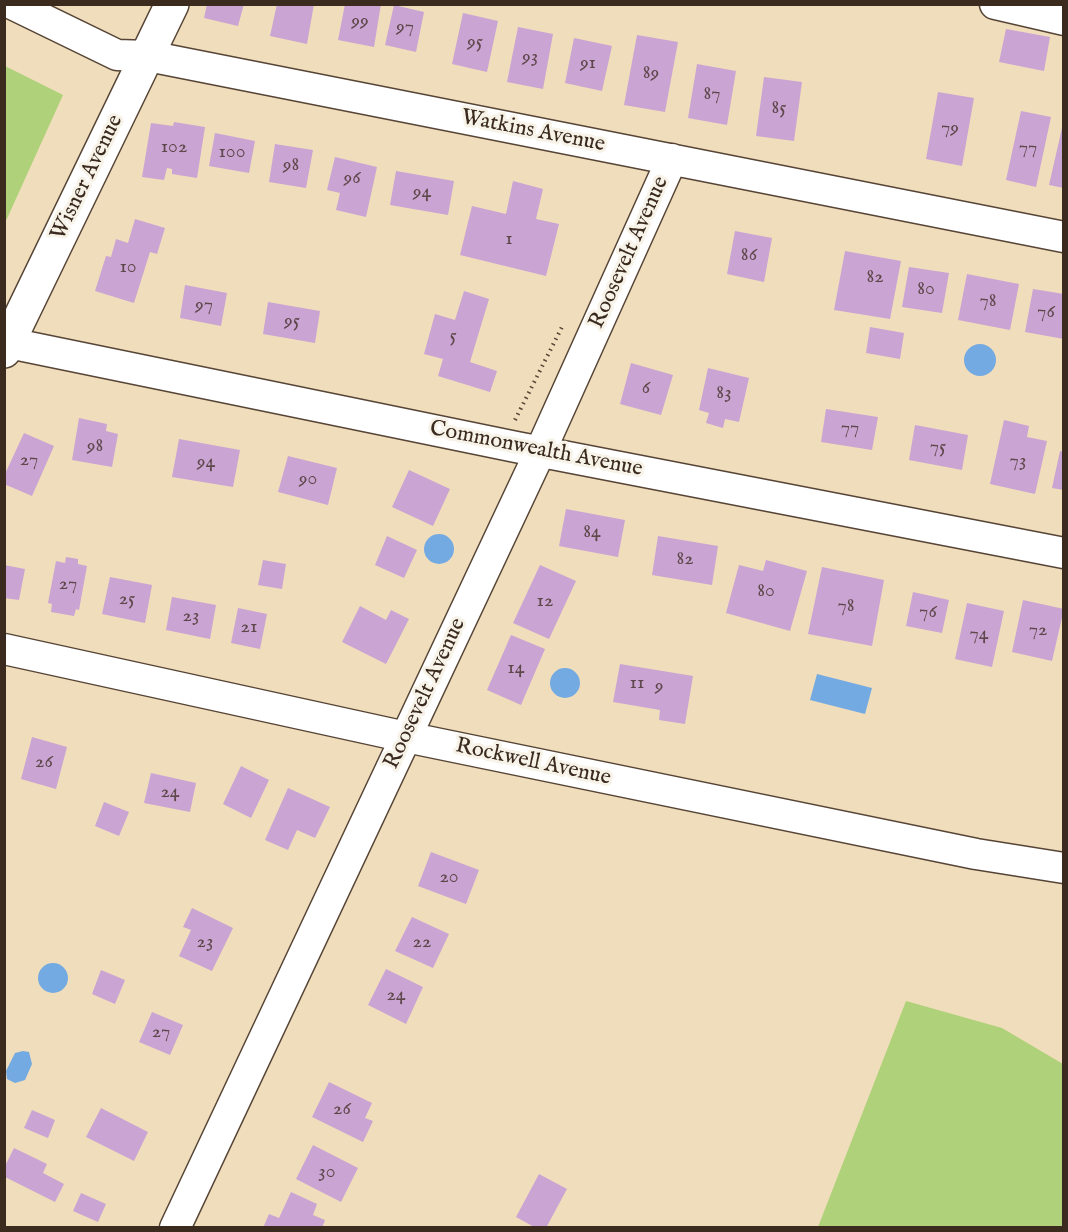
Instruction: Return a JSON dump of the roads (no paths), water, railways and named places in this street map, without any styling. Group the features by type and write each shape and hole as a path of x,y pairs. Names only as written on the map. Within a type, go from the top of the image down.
{"street":[{"name":"Watkins Avenue","path":"12,4 117,55 148,56 1064,237"},
{"name":"Wisner Avenue","path":"7,347 172,4"},
{"path":"995,4 1064,20"},
{"name":"Roosevelt Avenue","path":"175,1227 540,452 672,159"},
{"name":"Commonwealth Avenue","path":"7,347 1064,553"},
{"name":"Rockwell Avenue","path":"4,649 406,737 976,854 1064,868"}],"water":[{"path":"980,344 991,349 996,360 991,371 980,376 969,371 964,360 969,349"},
{"path":"439,534 445,535 453,543 453,555 445,563 439,564 433,563 425,555 424,549 425,543 433,535"},
{"path":"565,668 571,669 579,677 579,689 571,697 565,698 559,697 551,689 550,683 551,677 559,669"},
{"path":"817,674 872,688 865,714 810,700"},
{"path":"53,963 59,964 67,972 67,984 59,992 53,993 47,992 39,984 38,978 39,972 47,964"},
{"path":"29,1052 32,1064 25,1080 15,1083 7,1079 6,1071 15,1053"}]}
